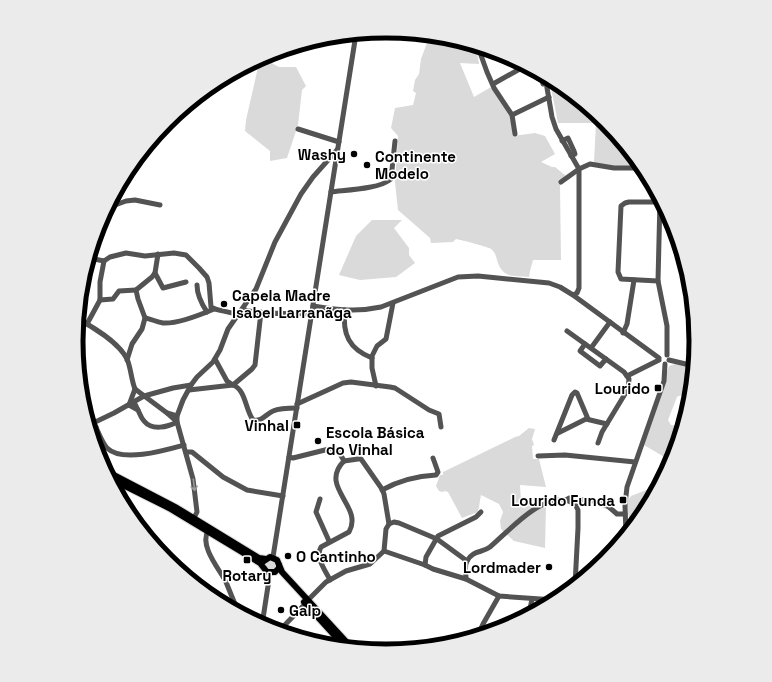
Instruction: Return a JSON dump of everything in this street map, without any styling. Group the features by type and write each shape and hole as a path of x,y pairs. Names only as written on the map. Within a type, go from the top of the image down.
{"main road":[{"path":"114,475 167,502 259,558 266,559 273,557 278,560 282,572 339,640"},
{"path":"119,483 169,508 260,563 271,573 276,573 345,641"},
{"path":"264,568 263,563 266,559"},
{"path":"271,573 277,570 279,565"}],"street":[{"path":"273,557 355,40"},
{"path":"480,53 493,84 512,115 516,134"},
{"path":"493,84 518,70 517,68"},
{"path":"548,85 552,117 556,128 562,140 568,138 574,151 574,154 571,156 579,169 580,288 577,293 573,295"},
{"path":"512,115 549,97"},
{"path":"298,130 339,142"},
{"path":"331,192 374,186 388,182 391,179 395,141"},
{"path":"194,518 197,510 193,479 177,422 177,416 183,400 197,377 215,359 228,329 256,289 275,242 301,194 313,177 337,150"},
{"path":"561,182 579,169 590,164 614,168 634,168"},
{"path":"321,169 326,166 332,168 334,172"},
{"path":"115,205 126,201 135,200 160,205"},
{"path":"655,201 629,202 621,206 618,272 621,279 658,281"},
{"path":"626,525 626,492 635,462 664,381 667,362 666,326 658,281 660,211"},
{"path":"94,259 104,261 110,257 126,253 145,256 174,253 186,255 207,277 211,304 214,309"},
{"path":"100,300 113,300 119,290 136,290 155,273 158,254"},
{"path":"87,324 100,300 100,282 104,261"},
{"path":"155,273 162,288 186,282"},
{"path":"313,306 345,310 372,309 393,303 458,277 472,276 549,283 560,287 573,295 659,359 662,364 667,362 688,365"},
{"path":"623,333 627,324 634,280"},
{"path":"197,285 200,302 207,312"},
{"path":"127,360 132,344 142,329 145,318 136,290"},
{"path":"376,386 372,368 372,358 377,346 386,339 393,303"},
{"path":"145,318 162,323 171,322 198,316 214,309 237,315"},
{"path":"242,309 246,311 312,314"},
{"path":"345,310 344,326 346,336 364,355 372,358"},
{"path":"95,424 144,396 173,388 233,385 255,365 261,312"},
{"path":"84,322 116,344 127,360 135,389 131,403"},
{"path":"591,348 610,322"},
{"path":"567,331 627,376 629,383 628,390 602,432 598,443"},
{"path":"585,344 580,351 600,366 606,359"},
{"path":"627,376 659,359 662,355 666,355"},
{"path":"215,359 227,382 237,386 242,392 250,416 253,420 257,421 272,412 297,406 343,382 351,382 395,388 429,410 439,414 441,428"},
{"path":"135,389 177,422"},
{"path":"554,440 572,395 575,392 579,397 588,419"},
{"path":"131,403 138,410 144,421 149,425 160,428 168,427 177,422"},
{"path":"167,413 177,416"},
{"path":"558,433 580,421 588,419 607,424"},
{"path":"97,431 111,451 122,454 151,453 184,445"},
{"path":"289,457 293,458 333,448 338,450 344,461"},
{"path":"186,452 192,452 223,477 247,490 283,496"},
{"path":"538,456 565,455 635,462"},
{"path":"382,490 407,479 422,475 436,475 438,472 433,458"},
{"path":"284,626 322,586 330,580 346,571 370,564 384,551 386,529 389,524 387,508 382,490 361,459 344,461 336,471 335,480 353,521 349,532 320,546 318,555 330,580"},
{"path":"320,498 316,512 329,541"},
{"path":"566,500 569,498 594,501 609,507 617,514 626,514"},
{"path":"466,579 467,561 472,554 488,548 537,507 558,499 566,500 575,504 578,510 575,578"},
{"path":"425,565 426,557 437,539 443,533 476,517 481,512"},
{"path":"389,524 394,522 399,523 437,539 467,561"},
{"path":"208,531 205,539 211,558 225,581 234,603"},
{"path":"384,551 433,569 466,579 499,596 543,599"},
{"path":"263,618 271,573"},
{"path":"481,629 499,596"},
{"path":"530,607 532,599"}],"shaded area":[{"path":"428,41 464,48 477,52 479,64 460,63 474,97 491,87 510,117 513,136 535,133 545,136 555,154 541,162 555,167 566,176 560,181 561,260 533,260 529,277 509,275 499,266 496,256 491,249 456,239 453,242 431,243 430,238 398,210 395,182 398,136 391,128 395,108 413,105 416,93 413,91 415,80 419,74 421,59"},
{"path":"269,62 279,67 296,67 306,86 302,90 298,125 287,158 270,161 270,151 245,131 246,120 258,66"},
{"path":"551,88 586,113 596,123 558,123"},
{"path":"596,123 614,141 633,166 603,166 594,162"},
{"path":"372,220 402,220 394,228 409,248 409,255 415,263 396,277 360,280 339,275 356,236"},
{"path":"675,364 687,366 684,396 677,397 668,420 671,425 677,426 666,458 644,445 669,366"},
{"path":"529,428 535,429 532,439 534,445 532,446 533,459 539,459 546,487 520,485 521,501 543,507 546,506 545,548 514,541 501,529 500,521 503,512 499,504 481,495 478,512 462,518 448,492 439,491 436,486 440,475 443,475 443,472 519,436"},
{"path":"651,488 629,521 627,502 631,496"},
{"path":"269,560 273,560 275,561 275,569 269,570 266,567 266,563"}],"place":[{"name":"Washy","path":"354,154"},
{"name":"Continente Modelo","path":"367,165"},
{"name":"Capela Madre Isabel Larranãga","path":"224,304"},
{"name":"Lourido","path":"658,388"},
{"name":"Vinhal","path":"297,425"},
{"name":"Escola Básica do Vinhal","path":"318,441"},
{"name":"Lourido Funda","path":"623,500"},
{"name":"O Cantinho","path":"288,556"},
{"name":"Rotary","path":"247,560"},
{"name":"Lordmader","path":"549,567"},
{"name":"Galp","path":"281,610"}]}
